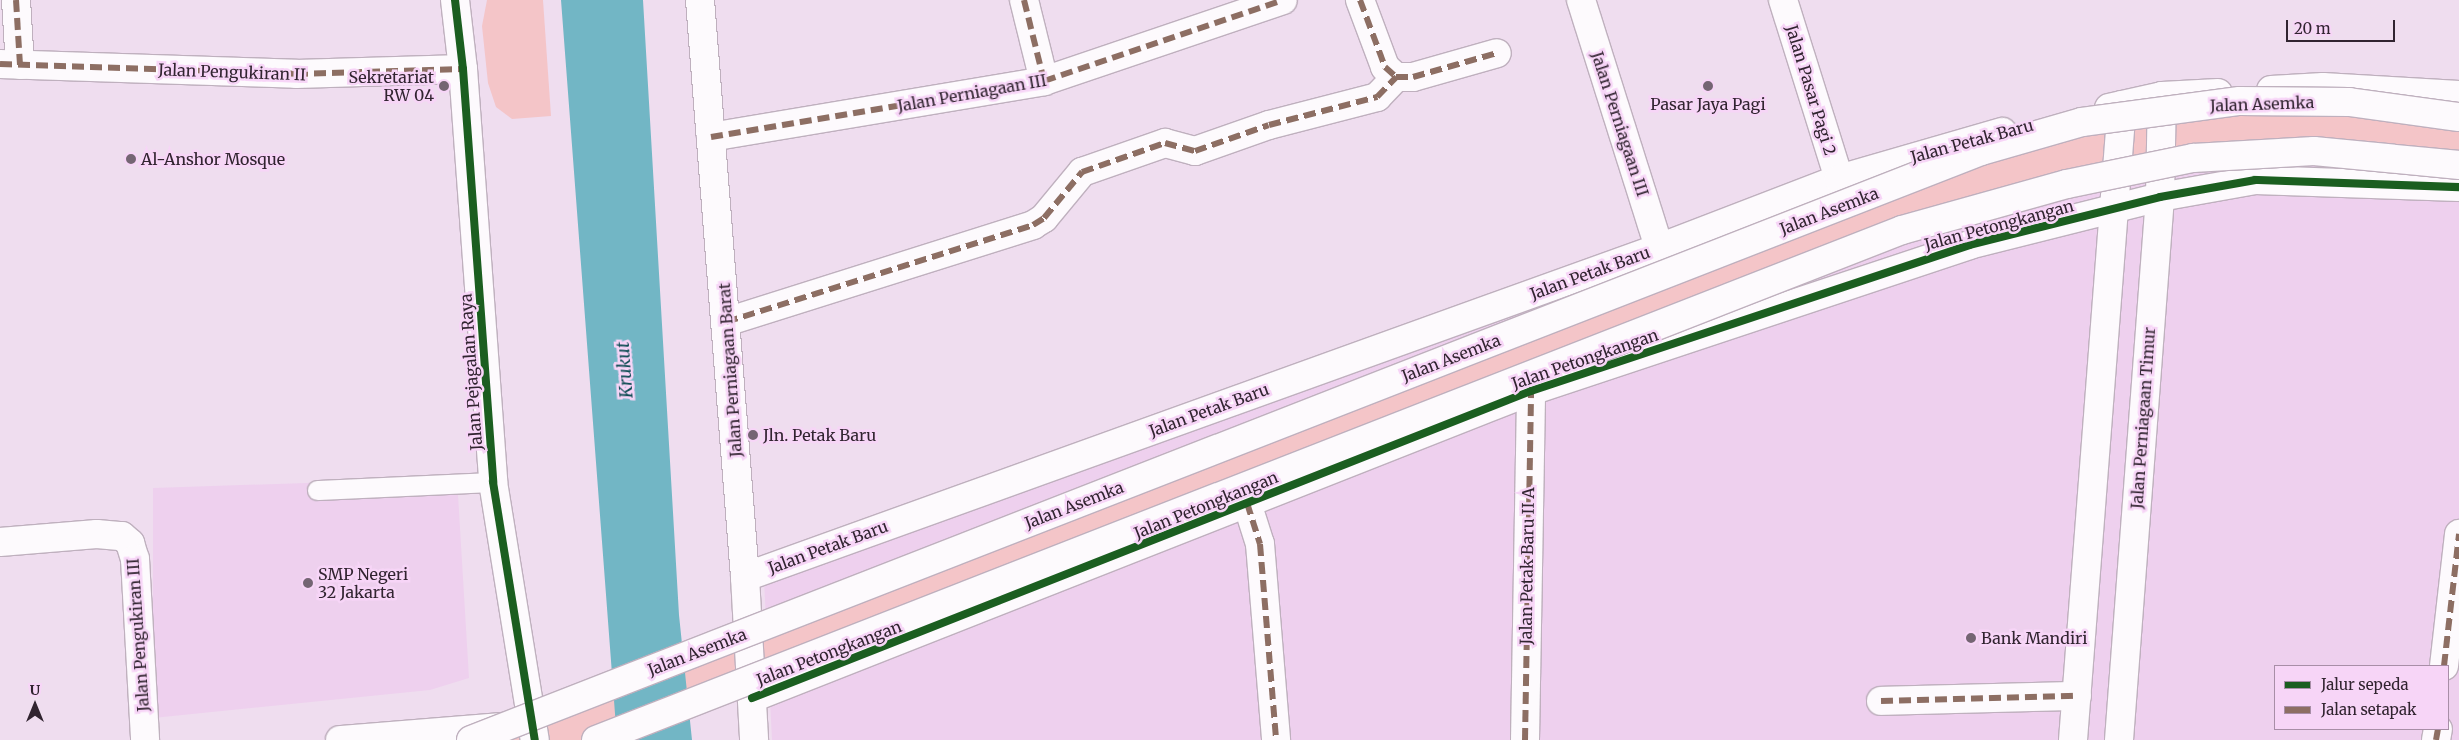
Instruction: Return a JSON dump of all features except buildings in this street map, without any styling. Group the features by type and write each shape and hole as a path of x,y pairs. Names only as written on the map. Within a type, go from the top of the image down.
{"street":[{"path":"10,64 16,0"},
{"name":"Jalan Pejagalan Raya","path":"455,0 463,69 493,482 534,732"},
{"name":"Jalan Perniagaan Barat","path":"700,0 745,577 754,740"},
{"path":"1024,0 1044,81"},
{"name":"Jalan Perniagaan III","path":"711,137 1044,81 1283,0"},
{"path":"1360,0 1386,67 1396,78"},
{"name":"Jalan Perniagaan III","path":"1580,0 1659,248"},
{"name":"Jalan Pasar Pagi 2","path":"1783,0 1839,179"},
{"path":"726,322 1033,226 1044,218 1082,172 1165,143 1195,151 1268,125 1377,97 1396,78 1413,77 1497,53"},
{"name":"Jalan Pengukiran II","path":"10,64 296,74 463,69"},
{"name":"Jalan Petak Baru","path":"745,577 1659,248 1839,179 2010,129 2162,96 2323,87 2459,95"},
{"name":"Jalan Perniagaan Timur","path":"2119,740 2160,197 2162,96"},
{"name":"Jalan Asemka","path":"470,740 1981,151 2082,122 2240,101 2349,102 2459,117"},
{"path":"2073,740 2122,105"},
{"path":"596,740 1902,230 2067,184 2193,158 2314,151 2459,165"},
{"name":"Jalan Petongkangan","path":"752,698 1531,391 1969,245 2160,197 2256,180 2459,187"},
{"name":"Jalan Petak Baru II A","path":"1525,740 1531,391"},
{"path":"1247,503 1260,544 1276,740"},
{"name":"Jalan Pengukiran III","path":"0,542 97,534 122,536 130,543 135,559 145,740"},
{"path":"2444,665 2459,534"},
{"path":"1881,701 2077,696"},
{"path":"340,740 534,732"}],"lane":[{"path":"317,490 493,482"}],"shaded area":[{"path":"487,0 543,0 551,116 512,119 496,107 488,83 482,26"},
{"path":"2459,95 2459,740 772,740 764,580 1839,179"},
{"path":"2193,107 2459,117 2459,167 2193,158 1902,230 597,740 471,740 1969,156"},
{"name":"SMP Negeri 32 Jakarta","path":"457,478 469,678 430,690 153,718 153,488"}],"water":[{"name":"Krukut","path":"561,0 643,0 679,615 692,740 617,740"}],"marked path":[{"path":"16,0 20,65"},
{"path":"1024,0 1044,81"},
{"path":"711,137 1044,81 1283,0"},
{"path":"1360,0 1385,67 1396,77 1413,77 1497,53"},
{"path":"0,64 296,74 463,69"},
{"path":"726,322 1033,225 1044,218 1082,172 1165,143 1195,151 1269,125 1377,97 1396,77"},
{"path":"1525,740 1531,391"},
{"path":"1247,503 1260,544 1276,740"},
{"path":"2444,665 2459,534"},
{"path":"1881,701 2077,696"},
{"path":"2436,740 2438,730"}],"cycle path":[{"path":"455,0 463,69 493,482 535,740"},
{"path":"752,698 1531,391 1969,245 2160,197 2255,180 2459,187"}],"place":[{"name":"Sekretariat RW 04","path":"444,86"},
{"name":"Pasar Jaya Pagi","path":"1708,86"},
{"name":"Al-Anshor Mosque","path":"131,159"},
{"name":"Jln. Petak Baru","path":"753,435"},
{"name":"SMP Negeri 32 Jakarta","path":"308,583"},
{"name":"Bank Mandiri","path":"1971,638"}]}
